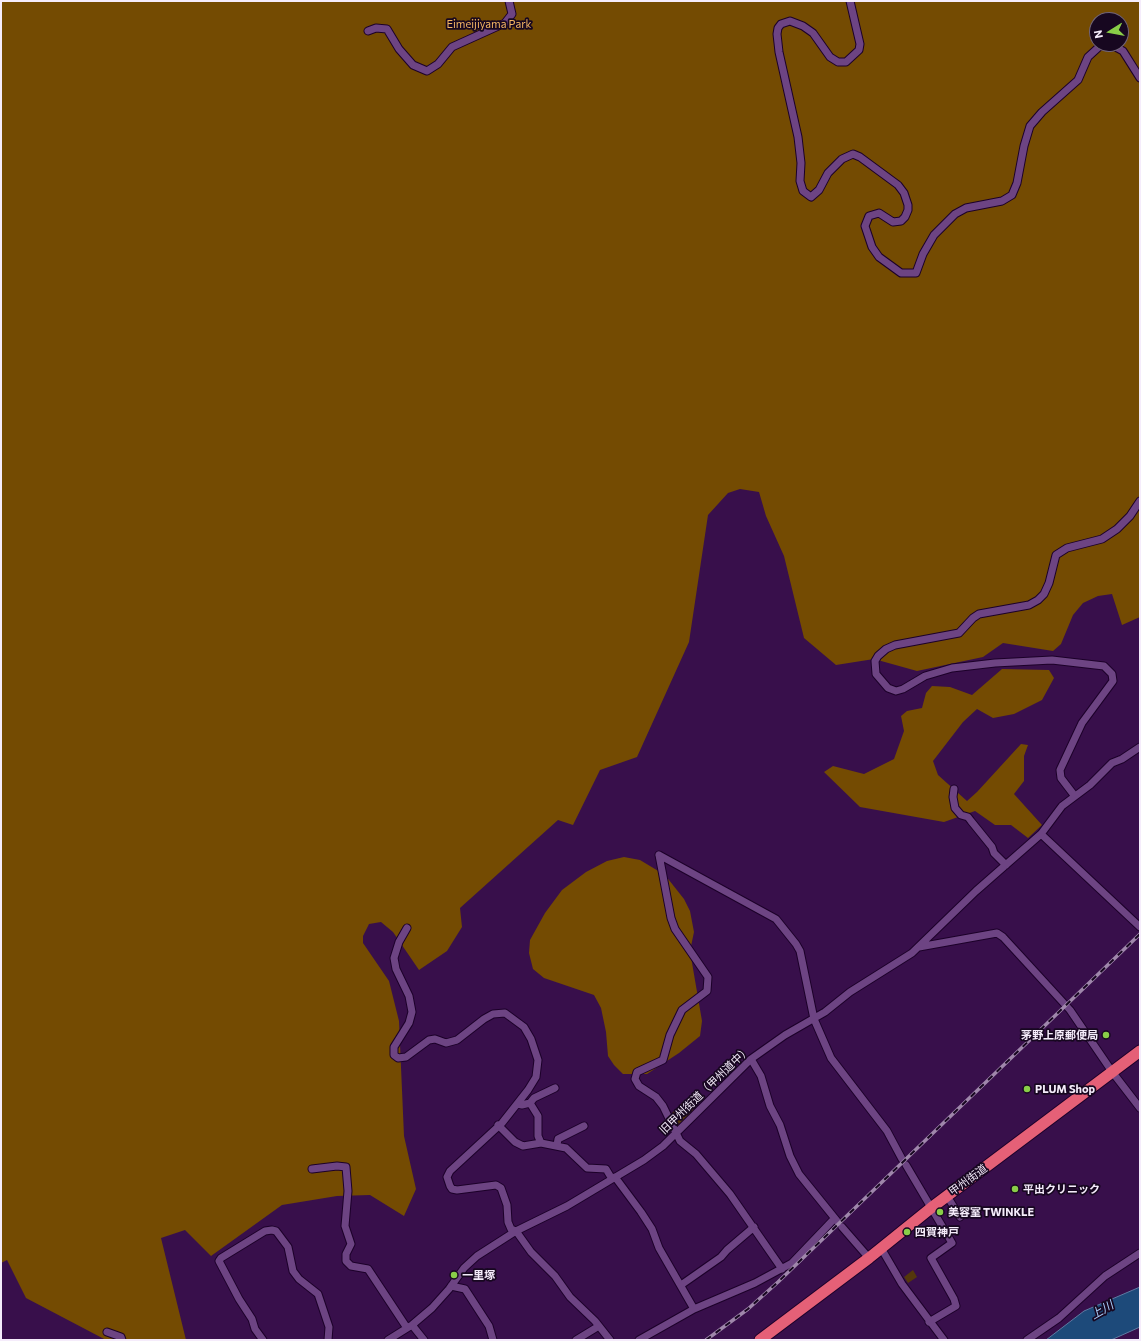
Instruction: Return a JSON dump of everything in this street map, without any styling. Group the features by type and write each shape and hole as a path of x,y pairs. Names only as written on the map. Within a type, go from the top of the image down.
{"highway":[{"name":"甲州街道","path":"766,1339 870,1258 931,1208 1140,1051"}],"street":[{"path":"368,32 376,28 387,29 399,49 413,65 427,71 438,64 452,47 505,23 512,14 510,1"},
{"path":"850,1 860,44 859,50 846,62 838,62 830,57 813,33 803,26 790,21 781,24 778,28 777,34 779,52 798,137 801,163 800,181 803,190 811,197 819,190 828,173 842,159 853,154 860,157 898,186 904,193 908,205 908,210 905,217 901,221 894,222 879,213 869,216 865,226 872,247 879,257 901,273 916,273 923,254 934,235 955,214 966,208 1002,201 1012,195 1017,183 1024,146 1030,126 1042,112 1078,80 1088,57 1100,46 1110,44 1116,46 1130,61 1140,78"},
{"path":"1074,794 1061,778 1060,770 1082,723 1113,681 1112,674 1104,666 1052,660 995,663 952,668 925,676 903,689 896,691 888,688 876,674 875,661 882,652 895,645 959,633 973,618 979,614 1029,605 1038,600 1044,594 1049,582 1056,555 1067,548 1102,539 1117,529 1130,516 1140,501"},
{"path":"919,947 976,891 1041,834 1062,806 1074,794 1082,791 1112,763 1122,759 1140,747"},
{"path":"954,788 953,797 955,808 961,815 968,817 992,847 994,853 1006,865"},
{"path":"1041,834 1140,927"},
{"path":"782,1269 754,1227 704,1163 680,1141 663,1106 656,1097 639,1086 635,1079 637,1072 663,1060 670,1035 682,1010 707,991 708,977 675,928 671,918 659,855 776,919 796,944 800,951 814,1019 831,1058 886,1131 952,1243 931,1258 956,1303 956,1306 929,1322"},
{"path":"407,928 399,942 394,958 396,969 409,996 412,1012 409,1024 394,1047 394,1055 398,1058 406,1057 429,1040 435,1039 446,1043 457,1040 484,1019 493,1014 505,1013 524,1027 531,1039 538,1060 536,1077 518,1104 498,1126 450,1170 447,1177 448,1182 452,1189 457,1190 496,1185 501,1188 507,1205 508,1222 511,1229 516,1231 531,1252 555,1276 570,1298 599,1326 610,1340"},
{"name":"旧甲州街道（甲州道中）","path":"388,1340 409,1327 432,1308 464,1268 477,1256 516,1231 567,1206 644,1160 663,1146 675,1132 751,1059 785,1035 814,1019 919,947 997,934 1003,937 1050,986 1070,1010 1113,1072"},
{"path":"639,1340 694,1309 755,1283 792,1263 835,1220 799,1174 790,1156 780,1125 770,1106 761,1076 751,1059"},
{"path":"1113,1072 1140,1108"},
{"path":"518,1104 522,1105 530,1103 534,1098 556,1088"},
{"path":"530,1103 538,1116 538,1136 541,1143"},
{"path":"498,1126 515,1142 523,1146 541,1143 557,1145 571,1152 587,1168 606,1169 641,1212 652,1229 659,1248 694,1309"},
{"path":"557,1145 558,1139 584,1126"},
{"path":"312,1169 337,1166 346,1167 348,1191 345,1226 351,1244 346,1254 346,1261 351,1266 368,1269 409,1327 424,1340"},
{"path":"948,1196 960,1217"},
{"path":"681,1285 722,1257 727,1250 754,1227"},
{"path":"842,1227 870,1258"},
{"path":"263,1340 255,1329 252,1319 238,1299 219,1261 221,1258 265,1231 272,1230 276,1231 288,1247 293,1271 299,1279 318,1294 329,1327 328,1340"},
{"path":"881,1248 902,1284 944,1340"},
{"path":"1027,1340 1058,1318 1105,1276 1140,1253"},
{"path":"451,1286 465,1289 489,1326 493,1340"},
{"path":"576,1340 599,1326"},
{"path":"107,1332 121,1337 122,1340"}],"shaded area":[{"path":"685,1100 695,1112 677,1129 669,1116"},
{"path":"913,1270 917,1277 908,1283 904,1277"}],"green space":[{"name":"Eimeijiyama Park","path":"1,1 1140,1 1140,617 1122,625 1112,594 1098,596 1083,603 1073,615 1061,644 1053,651 1003,643 983,657 917,671 874,659 836,665 804,638 784,556 766,516 759,492 740,489 728,493 708,515 689,642 637,757 600,770 573,825 558,820 460,908 462,927 447,951 419,970 393,932 381,922 369,924 363,936 363,943 389,981 399,1021 404,1136 416,1189 404,1216 370,1195 337,1196 282,1205 211,1256 185,1230 161,1238 186,1340 106,1340 26,1298 7,1260 1,1263"},
{"path":"1002,669 1049,670 1054,678 1042,700 1014,714 993,718 977,709 963,722 933,761 938,775 967,801 1021,744 1028,745 1024,756 1024,781 1014,794 1042,825 1028,838 1011,825 995,825 975,811 944,822 860,807 824,772 833,766 864,774 894,759 904,731 901,716 907,711 922,708 926,693 932,686 950,687 972,695"},
{"path":"624,857 640,860 665,875 684,899 690,911 694,932 690,951 702,1021 700,1036 679,1053 647,1074 623,1074 614,1065 608,1056 606,1032 601,1008 594,995 544,978 533,969 529,953 530,940 545,913 562,890 586,872 607,861"}],"water":[{"name":"上川","path":"1140,1287 1140,1327 1111,1340 1046,1340 1084,1311"}],"railway":[{"path":"706,1340 748,1309 778,1282 1140,934"}],"place":[{"name":"茅野上原郵便局","path":"1106,1035"},
{"name":"PLUM Shop","path":"1027,1089"},
{"name":"平出クリニック","path":"1015,1189"},
{"name":"美容室 TWINKLE","path":"940,1212"},
{"name":"四賀神戸","path":"907,1232"},
{"name":"一里塚","path":"454,1275"}]}
